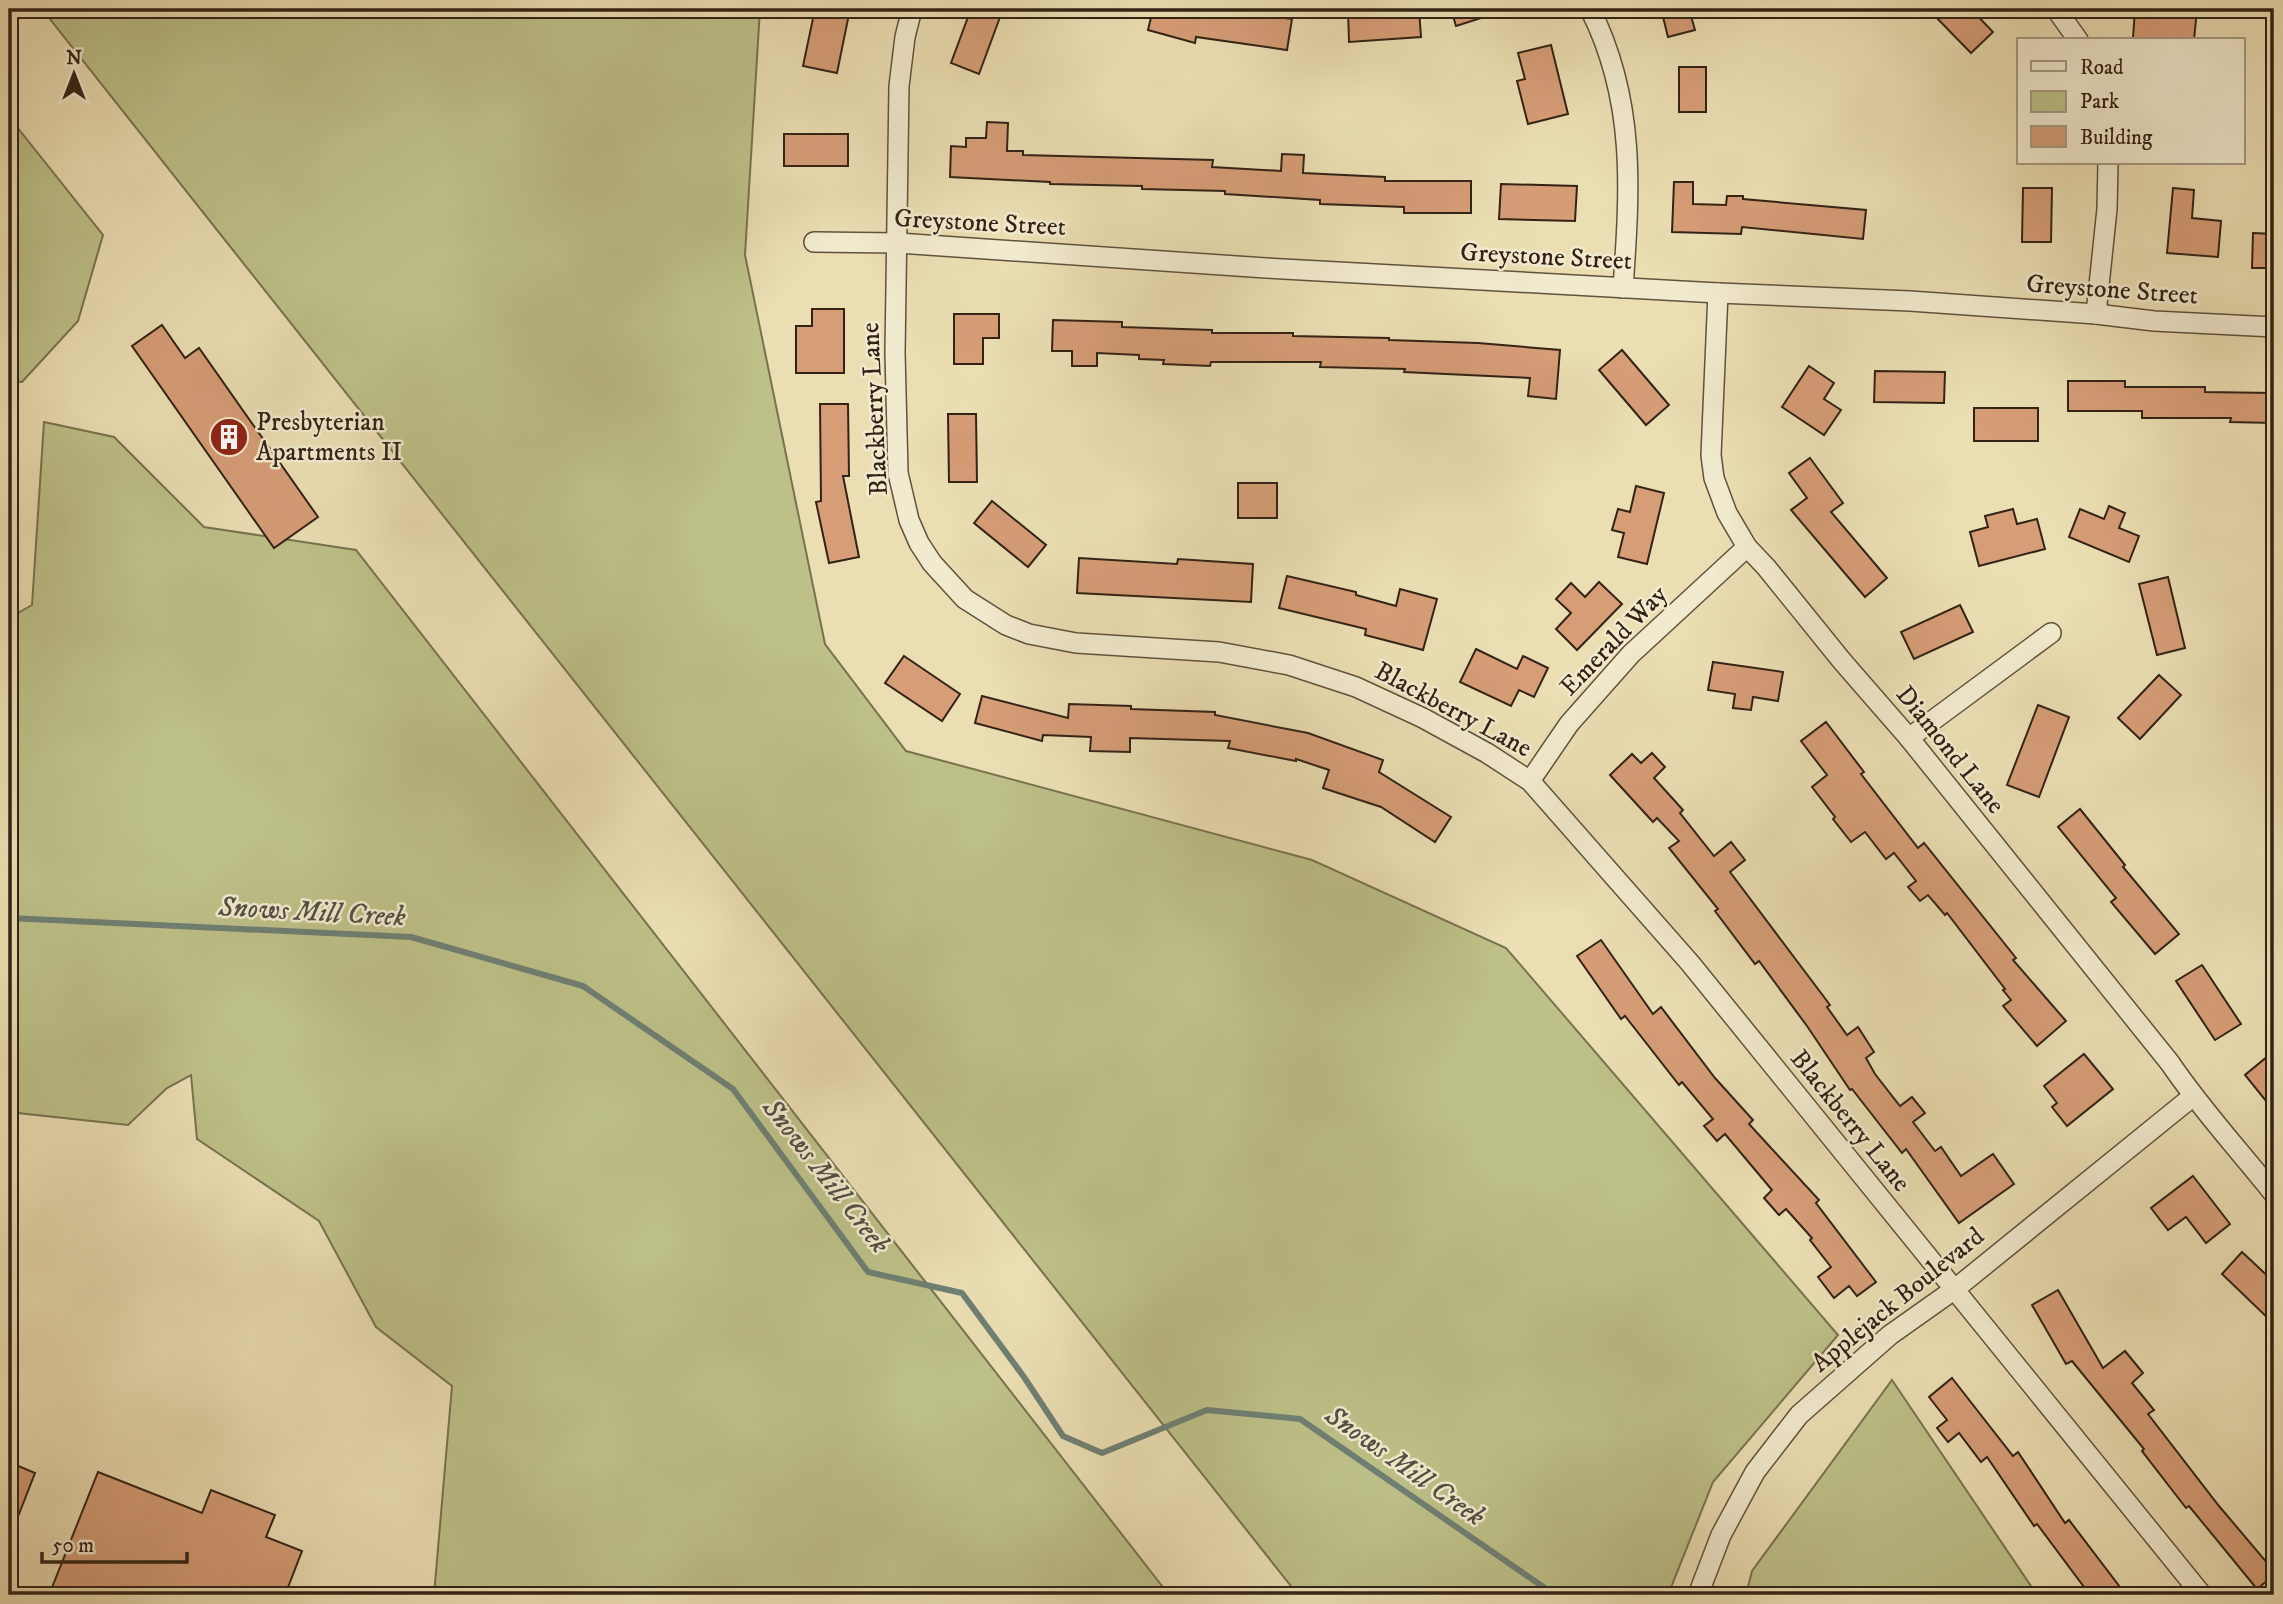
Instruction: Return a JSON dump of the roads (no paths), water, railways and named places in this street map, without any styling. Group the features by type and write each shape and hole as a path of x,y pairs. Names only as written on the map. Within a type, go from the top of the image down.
{"street":[{"name":"Blackberry Lane","path":"912,9 905,37 900,86 896,366 898,473 902,496 919,543 932,563 965,599 1006,625 1052,639 1076,643 1219,652 1289,665 1356,687 1423,718 1487,753 1530,781 1690,963 2202,1595"},
{"path":"1590,9 1604,36 1618,80 1625,128 1629,199 1623,288"},
{"path":"2056,9 2077,38"},
{"path":"2096,314 2107,209 2108,164"},
{"name":"Greystone Street","path":"814,242 898,243 1266,268 1910,301 2096,314 2154,321 2274,327"},
{"name":"Diamond Lane","path":"1718,293 1711,455 1714,478 1727,513 1747,547 1909,738 2170,1063 2192,1097 2274,1194"},
{"name":"Emerald Way","path":"1530,781 1569,724 1631,654 1747,547"},
{"path":"1909,738 2050,633"},
{"name":"Applejack Boulevard","path":"1698,1595 1721,1535 1755,1472 1799,1415 1890,1335 1955,1289 2192,1097"}],"waterway":[{"name":"Snows Mill Creek","path":"9,918 411,937 583,986 733,1089 868,1272 962,1293 1024,1377 1063,1436 1102,1453 1207,1410 1300,1419 1555,1595"}],"place":[{"name":"Presbyterian Apartments II","path":"229,437"}]}
